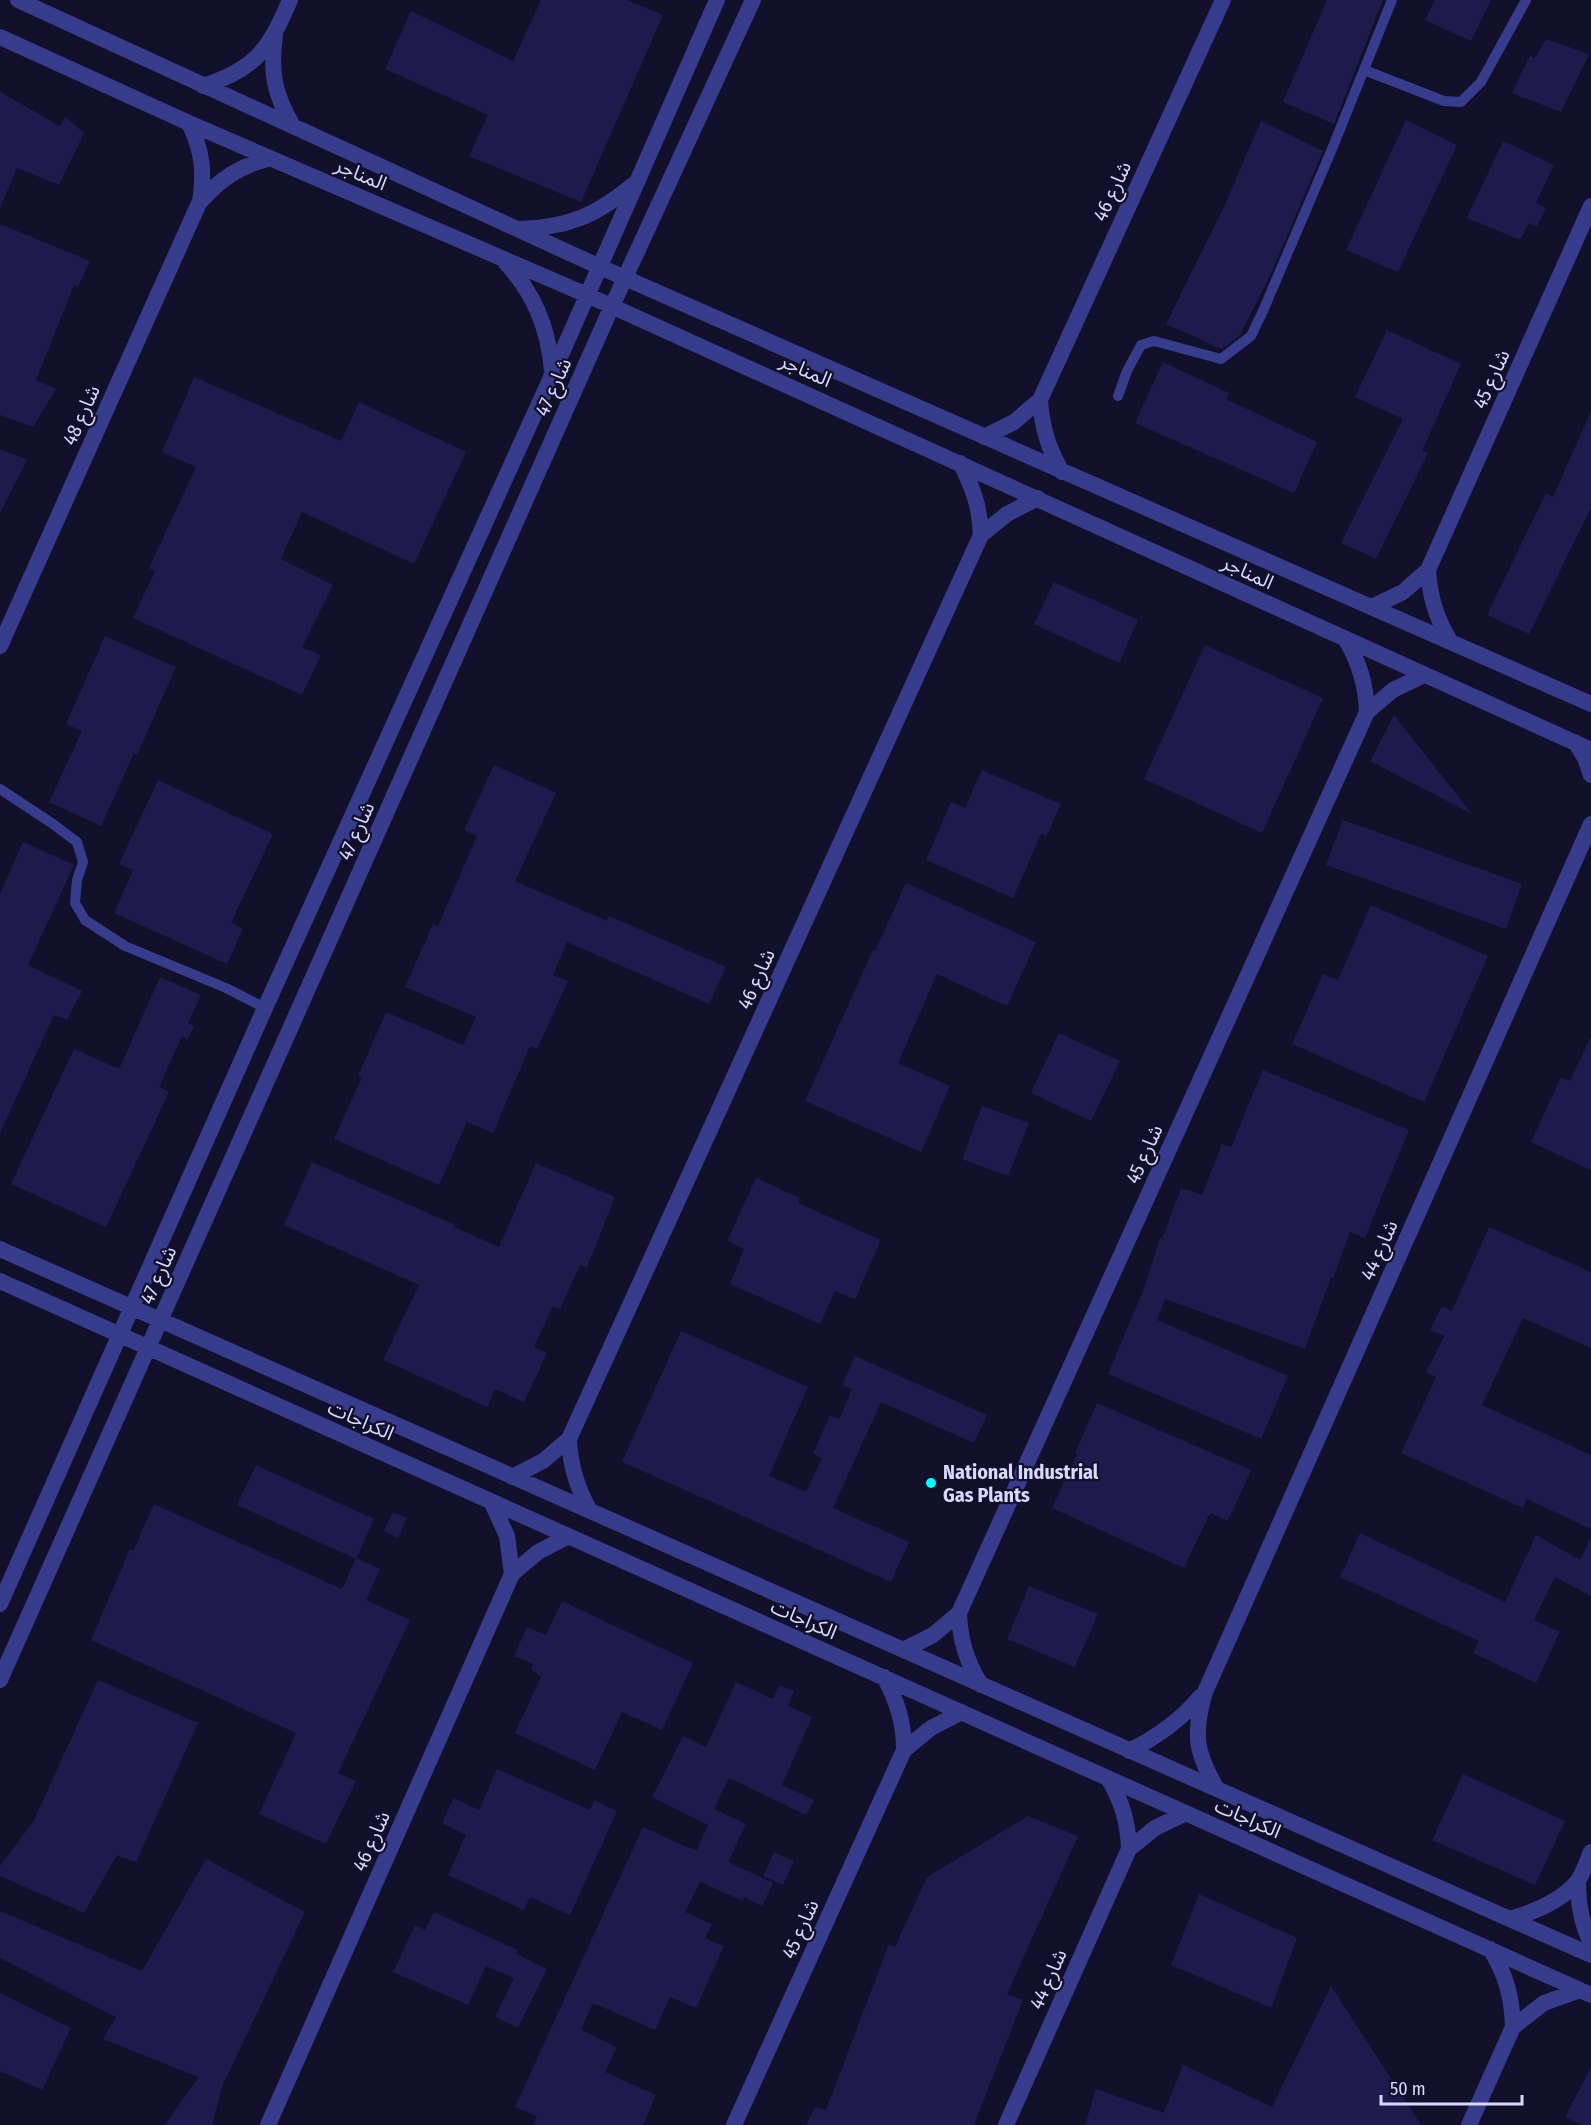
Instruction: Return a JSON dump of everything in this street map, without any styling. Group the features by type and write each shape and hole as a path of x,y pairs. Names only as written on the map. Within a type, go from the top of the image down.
{"street":[{"name":"المناجر","path":"18,0 516,230 1591,704"},
{"path":"203,86 225,79 244,68 261,53 275,35 290,0"},
{"name":"شارع 47","path":"0,1604 265,1008 553,374 717,0"},
{"name":"شارع 47","path":"0,1680 612,306 753,0"},
{"name":"شارع 46","path":"984,437 1014,422 1040,400 1223,0"},
{"path":"275,35 272,59 274,82 281,105 293,126"},
{"name":"المناجر","path":"0,37 189,123 612,306 1591,750"},
{"name":"شارع 48","path":"0,646 200,201 203,182 202,161 198,142 189,123"},
{"name":"شارع 48","path":"200,201 231,173 270,158"},
{"path":"516,230 549,228 581,219 610,204 636,183"},
{"name":"شارع 45","path":"1372,607 1403,592 1428,570 1591,206"},
{"path":"503,259 520,278 540,315 550,348 553,374"},
{"path":"1040,400 1045,437 1062,472"},
{"path":"960,463 976,497 981,536"},
{"name":"شارع 46","path":"513,1477 543,1461 569,1439 981,536 1007,513 1038,498"},
{"path":"1428,570 1433,608 1450,642"},
{"name":"شارع 45","path":"903,1650 933,1635 959,1613 1366,712 1366,693 1362,674 1356,656 1346,640"},
{"name":"شارع 45","path":"1366,712 1393,690 1424,675"},
{"path":"1575,742 1585,758 1591,775"},
{"name":"شارع 44","path":"1217,1789 1204,1767 1197,1742 1197,1716 1204,1692 1591,824"},
{"name":"الكراجات","path":"0,1249 1591,1955"},
{"name":"الكراجات","path":"0,1281 1586,1993"},
{"path":"569,1439 574,1477 590,1511"},
{"path":"491,1501 507,1536 512,1574"},
{"name":"شارع 46","path":"268,2125 512,1574 538,1552 569,1536"},
{"path":"959,1613 964,1651 981,1685"},
{"name":"شارع 45","path":"734,2125 904,1750 904,1731 900,1712 884,1677"},
{"name":"شارع 44","path":"1129,1751 1151,1740 1171,1726 1204,1692"},
{"name":"شارع 45","path":"904,1750 931,1728 962,1712"},
{"name":"شارع 44","path":"1108,1778 1125,1812 1129,1850"},
{"name":"شارع 44","path":"1006,2125 1129,1850 1155,1828 1186,1813"},
{"path":"1591,1852 1578,1881 1578,1902 1582,1922 1591,1943"},
{"path":"1510,1919 1547,1905 1578,1881"},
{"path":"1469,2125 1513,2027 1513,2006 1509,1986 1501,1966 1490,1949"},
{"path":"1513,2027 1544,2003 1586,1993"}],"lane":[{"path":"1118,396 1127,371 1141,345 1154,340 1221,359 1251,336 1287,257 1392,0"},
{"path":"1364,70 1444,101 1461,102 1481,82 1526,0"},
{"path":"0,789 77,842 83,862 75,903 85,920 125,946 226,988 265,1008"}],"building":[{"path":"541,0 627,0 663,15 581,202 469,156 488,115 385,69 411,11 513,61"},
{"path":"1327,0 1383,0 1334,124 1283,102"},
{"path":"1435,0 1491,0 1471,41 1425,20"},
{"path":"1546,39 1589,54 1561,112 1512,93 1530,55 1535,58"},
{"path":"0,92 60,126 65,117 84,133 59,185 17,168 0,208"},
{"path":"1406,120 1457,145 1398,272 1346,250"},
{"path":"1261,121 1323,151 1270,276 1240,335 1222,349 1166,324 1224,207"},
{"path":"1503,141 1554,165 1536,203 1546,208 1537,227 1529,223 1520,240 1467,218"},
{"path":"0,224 90,261 78,287 74,285 36,380 56,389 33,427 0,415"},
{"path":"1387,330 1461,364 1422,451 1428,453 1376,559 1341,543 1403,419 1355,397"},
{"path":"1163,362 1229,393 1226,399 1317,442 1294,493 1135,423"},
{"path":"194,377 341,441 359,402 466,452 414,564 302,512 281,559 333,585 302,647 321,655 302,695 133,618 155,571 149,568 196,467 162,452"},
{"path":"1591,411 1591,508 1529,634 1487,615 1546,493 1553,497"},
{"path":"0,449 27,460 0,513"},
{"path":"1054,582 1138,620 1119,663 1034,624"},
{"path":"105,636 176,667 137,755 134,753 101,826 49,802 82,731 66,724"},
{"path":"1205,645 1323,698 1262,833 1144,779"},
{"path":"1394,715 1472,814 1370,761"},
{"path":"494,765 556,793 515,881 607,921 609,916 726,967 709,1004 567,942 553,975 568,981 537,1049 530,1046 493,1133 467,1122 439,1185 334,1139 362,1077 358,1076 386,1012 463,1045 476,1017 405,987 433,924 438,926 477,836 464,830"},
{"path":"982,770 1061,804 1046,837 1041,834 1013,898 926,860 951,802 965,808"},
{"path":"158,780 273,834 231,923 243,929 227,964 114,913 133,870 119,864"},
{"path":"1343,820 1522,884 1506,929 1326,865"},
{"path":"23,842 74,865 28,965 82,991 67,1020 54,1015 0,1133 0,894"},
{"path":"906,883 1036,942 1007,1006 937,974 898,1063 950,1086 921,1152 805,1101"},
{"path":"1371,905 1488,956 1424,1102 1292,1044 1323,974 1338,980"},
{"path":"160,977 201,995 188,1023 194,1026 188,1039 182,1036 159,1087 169,1092 106,1227 11,1184 74,1049 119,1069"},
{"path":"1059,1033 1120,1061 1091,1121 1031,1093"},
{"path":"1591,1036 1591,1170 1531,1142 1561,1077 1570,1081"},
{"path":"1263,1070 1409,1130 1365,1238 1350,1232 1305,1349 1165,1299 1157,1320 1288,1376 1261,1439 1108,1374 1143,1291 1160,1238 1162,1239 1181,1188 1202,1195 1222,1144 1231,1147"},
{"path":"982,1106 1029,1123 1008,1176 962,1159"},
{"path":"312,1162 455,1225 454,1227 499,1247 536,1163 615,1197 587,1268 580,1265 560,1309 553,1306 534,1347 547,1353 524,1402 495,1389 487,1407 383,1360 419,1285 284,1225"},
{"path":"756,1178 800,1198 798,1203 881,1240 855,1299 835,1291 820,1324 730,1284 744,1249 727,1241"},
{"path":"1489,1227 1591,1272 1591,1348 1523,1318 1482,1405 1591,1455 1591,1529 1527,1499 1523,1508 1401,1453 1436,1377 1426,1372 1444,1336 1430,1330 1442,1306 1452,1311"},
{"path":"681,1331 808,1387 769,1476 806,1492 822,1458 813,1454 830,1415 839,1419 852,1389 842,1385 855,1356 987,1415 974,1443 881,1402 833,1508 909,1542 891,1582 622,1462"},
{"path":"1097,1403 1251,1470 1228,1521 1210,1513 1184,1568 1052,1508"},
{"path":"256,1465 374,1519 356,1559 237,1505"},
{"path":"154,1504 342,1589 356,1558 380,1569 366,1600 410,1620 338,1773 356,1781 326,1844 259,1814 296,1733 91,1640 130,1549 133,1551"},
{"path":"393,1512 407,1518 398,1538 384,1531"},
{"path":"1360,1533 1505,1602 1536,1535 1580,1560 1591,1538 1591,1596 1555,1577 1534,1620 1560,1632 1536,1683 1473,1653 1479,1641 1340,1577"},
{"path":"1029,1586 1098,1614 1075,1667 1007,1639"},
{"path":"562,1601 693,1663 662,1730 622,1712 595,1770 515,1733 541,1677 531,1669 533,1664 514,1656 527,1627 546,1635"},
{"path":"98,1680 198,1723 136,1862 117,1855 84,1913 0,1876 0,1866 33,1822"},
{"path":"736,1682 773,1699 779,1685 794,1691 788,1706 812,1717 782,1785 814,1800 806,1815 729,1778 714,1809 746,1824 728,1862 773,1883 762,1906 744,1897 743,1901 700,1882 685,1912 712,1924 705,1938 724,1946 696,2008 670,1997 655,2030 593,2003 581,2030 617,2047 605,2072 656,2095 643,2125 533,2125 537,2116 515,2107 643,1827 697,1850 708,1825 652,1797 683,1736 706,1747"},
{"path":"497,1769 590,1810 594,1800 617,1811 570,1915 530,1897 524,1910 448,1875 466,1835 442,1823 454,1798 479,1810"},
{"path":"1463,1774 1565,1821 1535,1885 1432,1840"},
{"path":"1028,1816 1078,1836 1007,1994 1023,2000 974,2125 806,2125 815,2107 826,2110 889,1944 895,1947 927,1877"},
{"path":"774,1852 794,1861 783,1885 763,1876"},
{"path":"206,1859 305,1912 222,2087 212,2125 165,2125 198,2077 103,2039 116,2017 0,1958 0,1911 142,1971"},
{"path":"1199,1894 1297,1938 1271,2008 1171,1965"},
{"path":"434,1912 518,1950 516,1954 547,1969 518,2028 495,2017 514,1978 486,1966 468,2005 393,1972 415,1925 425,1930"},
{"path":"1331,1986 1421,2125 1085,2125 1096,2089 1164,2113 1183,2065 1272,2107"},
{"path":"0,1993 71,2028 42,2090 0,2071"},
{"path":"1591,2067 1591,2125 1582,2125 1565,2117"}],"place":[{"name":"National Industrial Gas Plants","path":"931,1483"}]}
